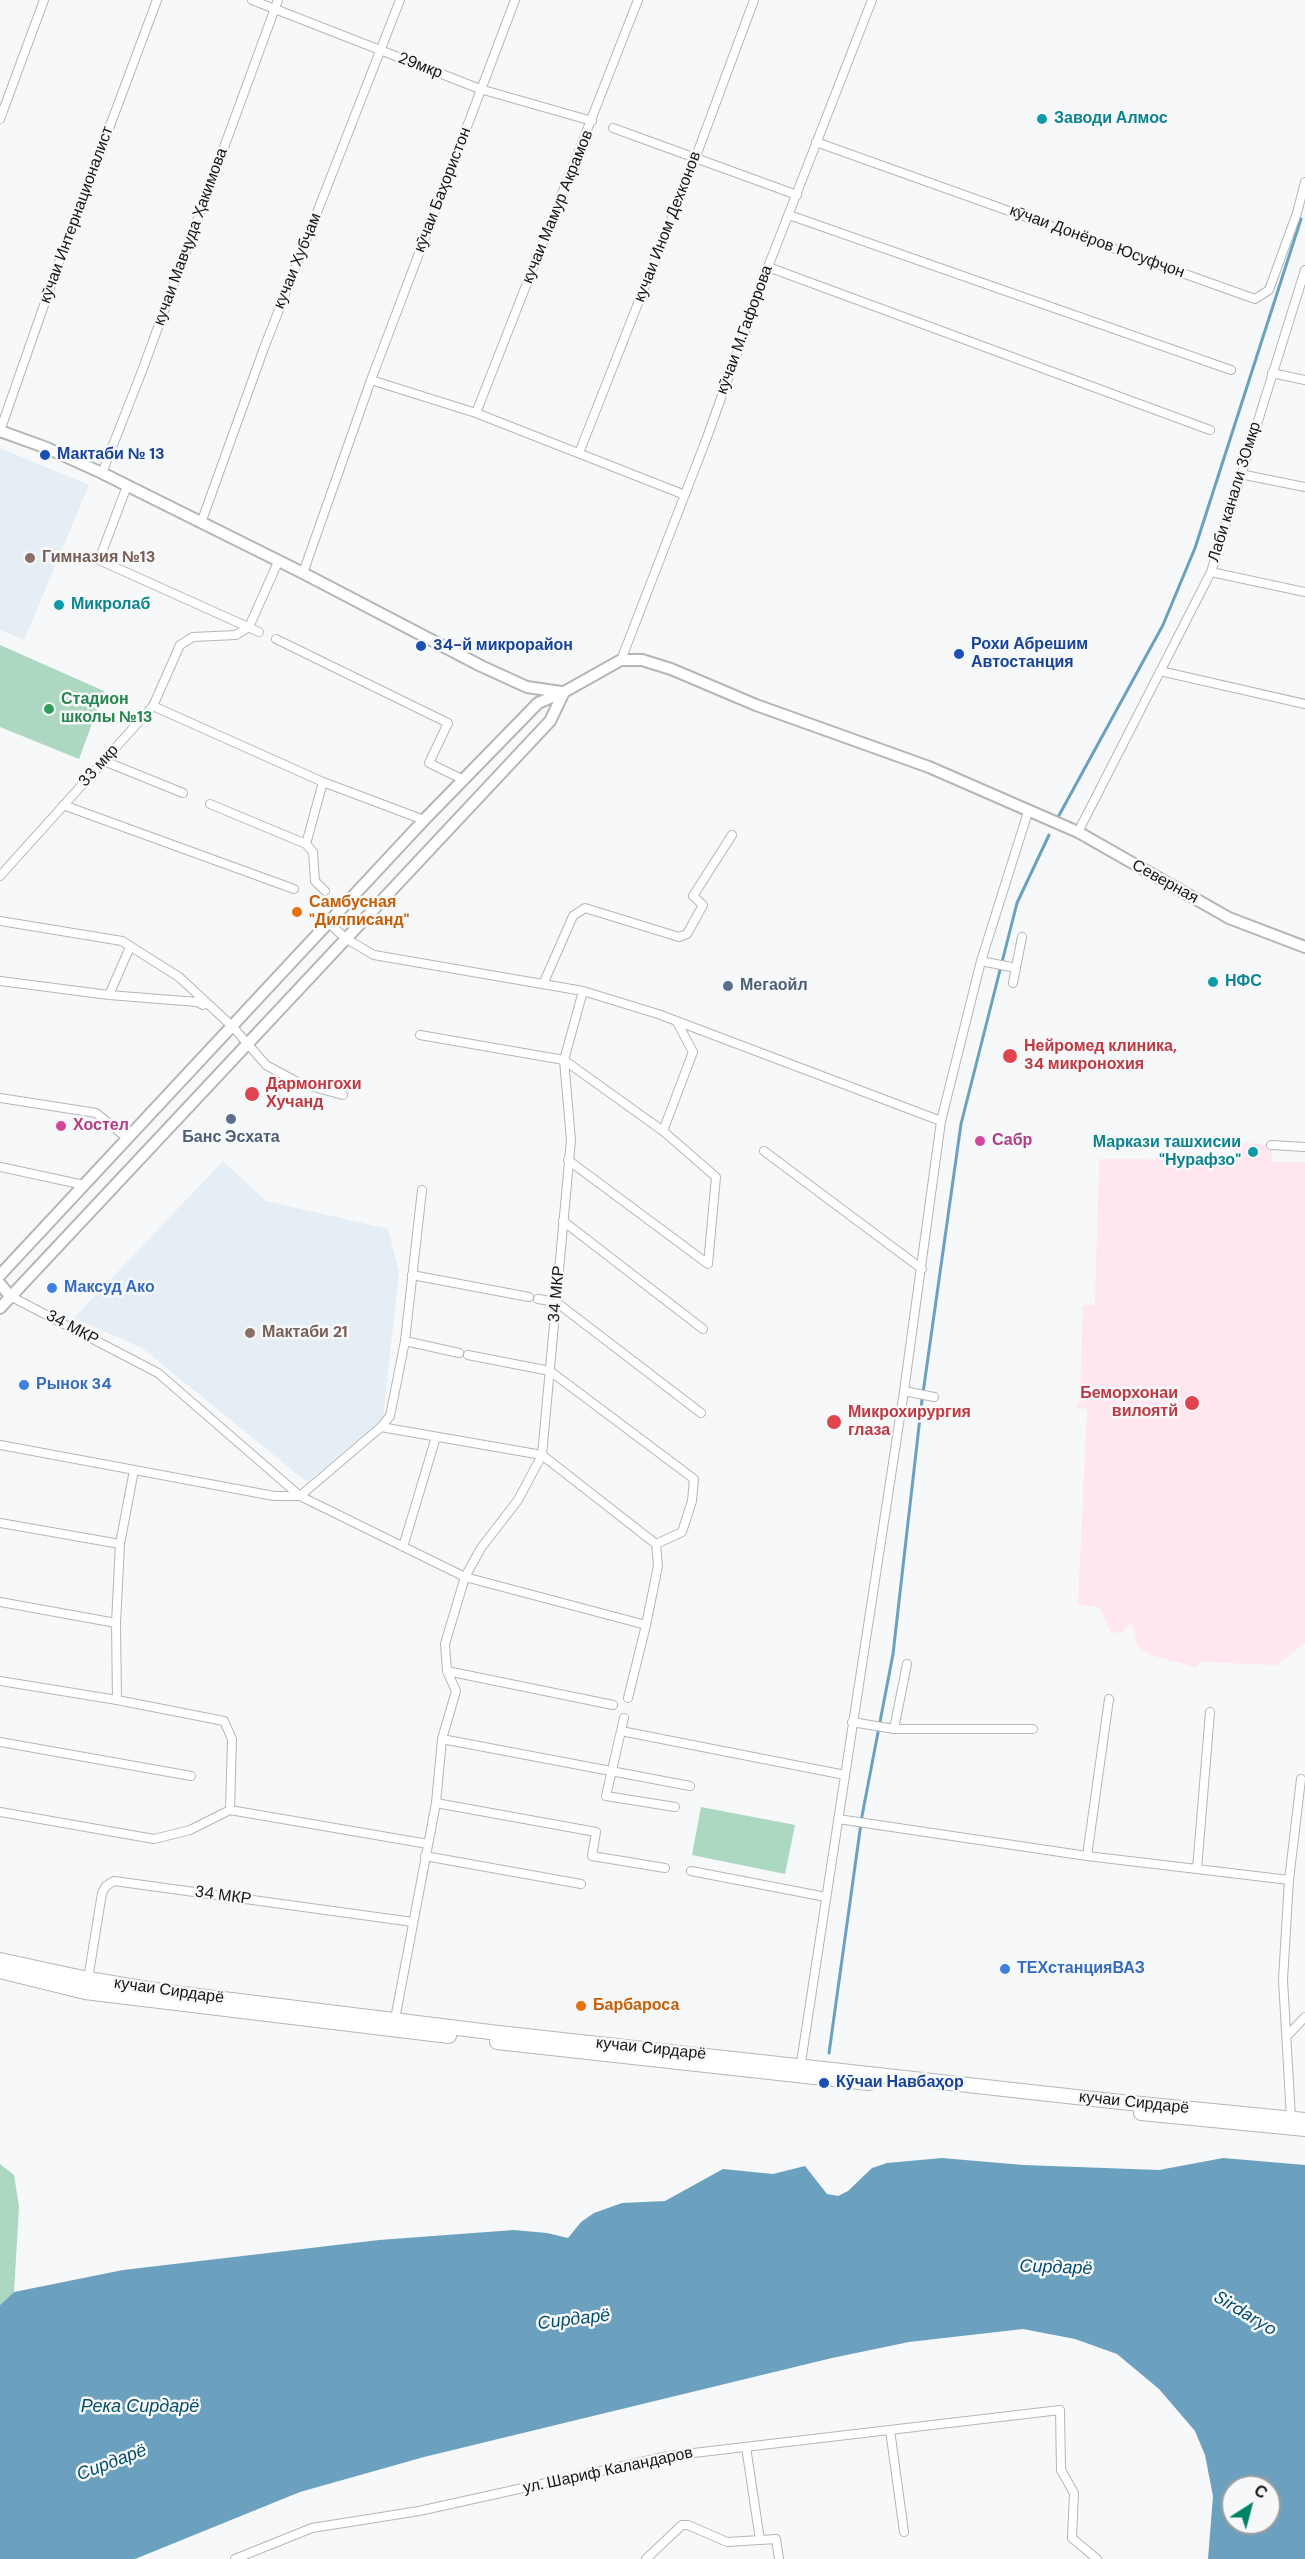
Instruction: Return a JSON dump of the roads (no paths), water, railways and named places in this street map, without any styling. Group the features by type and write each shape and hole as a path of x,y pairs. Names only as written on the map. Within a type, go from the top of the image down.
{"highway":[{"name":"кучаи Сирдарё","path":"0,1960 88,1979 167,1992 800,2071"},
{"path":"0,1971 85,1992 175,2004 1120,2107 1291,2123 1305,2120"},
{"path":"1291,2123 1305,2129"}],"main road":[{"path":"0,431 102,473 527,687 564,692"},
{"path":"0,1275 233,1027 328,922 538,703 564,692 621,660"},
{"name":"Северная","path":"621,660 642,660 671,669 756,705 929,767 1078,832 1229,918 1305,947"},
{"path":"527,687 531,705 527,714"},
{"path":"0,1308 550,721 564,692"},
{"path":"498,744 513,760"},
{"path":"0,1284 10,1296"}],"street":[{"path":"0,119 44,0"},
{"name":"кӯчаи Интернационалист","path":"0,431 58,265 157,0"},
{"name":"29мкр","path":"252,0 480,89 592,121"},
{"name":"кучаи Мавҷуда Ҳакимова","path":"102,473 142,371 278,0"},
{"name":"кучаи Хубҷам","path":"201,523 264,348 400,0"},
{"name":"кӯчаи Баҳористон","path":"303,573 371,380 515,0"},
{"name":"кучаи Мамур Акрамов","path":"476,413 638,0"},
{"name":"кучаи Ином Дехконов","path":"579,453 695,159 754,0"},
{"name":"кӯчаи М.Гафорова","path":"621,660 685,495 768,267 872,0"},
{"path":"613,128 797,195"},
{"name":"кӯчаи Донёров Юсуфҷон","path":"816,142 1256,298 1269,290 1297,213 1305,182"},
{"path":"789,215 1231,370"},
{"path":"768,267 1210,430"},
{"name":"Лаби канали 30мкр","path":"1078,832 1211,572 1305,270"},
{"path":"1272,373 1305,380"},
{"path":"371,380 476,413 685,495"},
{"path":"1240,474 1305,488"},
{"path":"127,486 99,560 259,632"},
{"path":"249,627 278,562"},
{"path":"1211,572 1305,592"},
{"name":"33 мкр","path":"0,876 153,706 180,645 193,637 236,635 249,627"},
{"path":"276,639 448,723 429,763 464,780"},
{"path":"1160,671 1305,704"},
{"path":"153,706 323,782 424,820"},
{"path":"104,761 183,793"},
{"path":"306,844 323,782"},
{"path":"210,804 306,844 314,852 315,881 325,891"},
{"path":"63,805 294,889"},
{"path":"800,2071 904,1391 941,1121 981,961 1028,812"},
{"path":"544,982 573,916 585,908 679,937 687,934 703,905 693,896 732,835"},
{"path":"0,921 122,941 179,977 233,1027 266,1065 299,1083 343,1095"},
{"path":"328,922 345,938 374,955 544,982 583,991 677,1022 941,1121"},
{"path":"1013,983 1022,937"},
{"path":"109,995 130,947"},
{"path":"981,961 1016,968"},
{"path":"0,981 109,995 196,1002 215,1012"},
{"name":"34 МКР","path":"542,1455 571,1140 564,1060 583,991"},
{"path":"663,1131 693,1052 677,1022"},
{"path":"420,1035 564,1060 663,1131 716,1177 708,1264 568,1160"},
{"path":"0,1098 96,1113 127,1138"},
{"path":"1271,1145 1305,1147"},
{"path":"764,1151 922,1269"},
{"path":"0,1167 84,1185"},
{"path":"300,1496 381,1427 390,1416 405,1341 422,1190"},
{"path":"563,1221 703,1329"},
{"path":"412,1275 529,1298"},
{"name":"34 МКР","path":"10,1296 158,1373 300,1496 465,1577 646,1625"},
{"path":"538,1299 556,1302 700,1413"},
{"path":"405,1341 459,1353"},
{"path":"468,1355 550,1371 694,1479 692,1501 682,1532 656,1544"},
{"path":"904,1391 934,1397"},
{"path":"381,1427 542,1455 656,1544 658,1566 628,1698"},
{"path":"403,1547 436,1437"},
{"name":"34 МКР","path":"0,1445 274,1496 300,1496"},
{"path":"395,2019 436,1803 442,1739 456,1691 447,1671 445,1644 465,1577 481,1548 518,1500 542,1455"},
{"path":"117,1700 116,1623 120,1544 134,1470"},
{"path":"0,1523 120,1544"},
{"path":"0,1602 116,1623"},
{"path":"894,1729 907,1664"},
{"path":"447,1671 613,1705"},
{"path":"0,1680 224,1721 230,1728 232,1739 230,1810"},
{"path":"1087,1856 1109,1699"},
{"path":"1197,1869 1210,1712"},
{"path":"624,1718 606,1796 675,1807"},
{"path":"852,1722 894,1729 1033,1729"},
{"path":"621,1731 845,1775"},
{"path":"442,1739 690,1786"},
{"path":"0,1742 191,1776"},
{"path":"1291,2123 1288,2035 1283,1980 1289,1880 1301,1779"},
{"path":"436,1803 596,1832 592,1856 665,1868"},
{"path":"0,1812 154,1839 190,1830 230,1810 428,1844"},
{"path":"838,1819 1087,1856 1289,1880"},
{"path":"425,1856 580,1884"},
{"path":"691,1870 825,1898"},
{"name":"34 МКР","path":"88,1979 102,1893 106,1886 114,1881 414,1922"},
{"path":"1288,2035 1305,2017"},
{"name":"ул. Шариф Каландаров","path":"235,2559 312,2528 419,2511 668,2456 1060,2410 1060,2470 1074,2493 1072,2538 1097,2559"},
{"path":"890,2430 904,2532"},
{"path":"746,2447 760,2540"},
{"path":"647,2559 682,2525 688,2525 717,2540 727,2542 776,2539 779,2559"}],"water":[{"name":"Река Сирдарё","path":"942,2158 1023,2165 1159,2170 1223,2158 1305,2165 1305,2559 1208,2559 1213,2496 1205,2455 1195,2431 1159,2389 1117,2354 1075,2339 1023,2329 909,2342 832,2358 424,2457 300,2492 135,2559 0,2559 0,2305 14,2292 123,2270 379,2240 514,2230 547,2233 568,2238 581,2222 594,2213 622,2203 665,2201 723,2169 773,2174 805,2166 827,2194 838,2196 848,2191 872,2168 887,2163"}],"waterway":[{"path":"1057,819 1163,625 1195,548 1301,219"},
{"path":"829,2053 862,1816 893,1654 922,1400 961,1124 1017,903 1049,835"}],"place":[{"name":"Заводи Алмос","path":"1042,119"},
{"name":"Мактаби № 13","path":"45,455"},
{"name":"Гимназия №13","path":"30,558"},
{"name":"Микролаб","path":"59,605"},
{"name":"34-й микрорайон","path":"421,646"},
{"name":"Рохи Абрешим Автостанция","path":"959,654"},
{"name":"Стадион школы №13","path":"49,709"},
{"name":"Самбусная \"Дилписанд\"","path":"297,912"},
{"name":"НФС","path":"1213,982"},
{"name":"Мегаойл","path":"728,986"},
{"name":"Нейромед клиника, 34 микронохия","path":"1010,1056"},
{"name":"Дармонгохи Хучанд","path":"252,1094"},
{"name":"Банс Эсхата","path":"231,1119"},
{"name":"Хостел","path":"61,1126"},
{"name":"Сабр","path":"980,1141"},
{"name":"Маркази ташхисии \"Нурафзо\"","path":"1253,1152"},
{"name":"Максуд Ако","path":"52,1288"},
{"name":"Мактаби 21","path":"250,1333"},
{"name":"Рынок 34","path":"24,1385"},
{"name":"Беморхонаи вилоятй","path":"1192,1403"},
{"name":"Микрохирургия глаза","path":"834,1422"},
{"name":"ТЕХстанцияВАЗ","path":"1005,1969"},
{"name":"Барбароса","path":"581,2006"},
{"name":"Кӯчаи Навбаҳор","path":"824,2083"}],"water label":[{"name":"Сирдарё","path":"1056,2268"},
{"name":"Sirdaryo","path":"1245,2314"},
{"name":"Сирдарё","path":"574,2320"},
{"name":"Сирдарё","path":"112,2463"}]}
